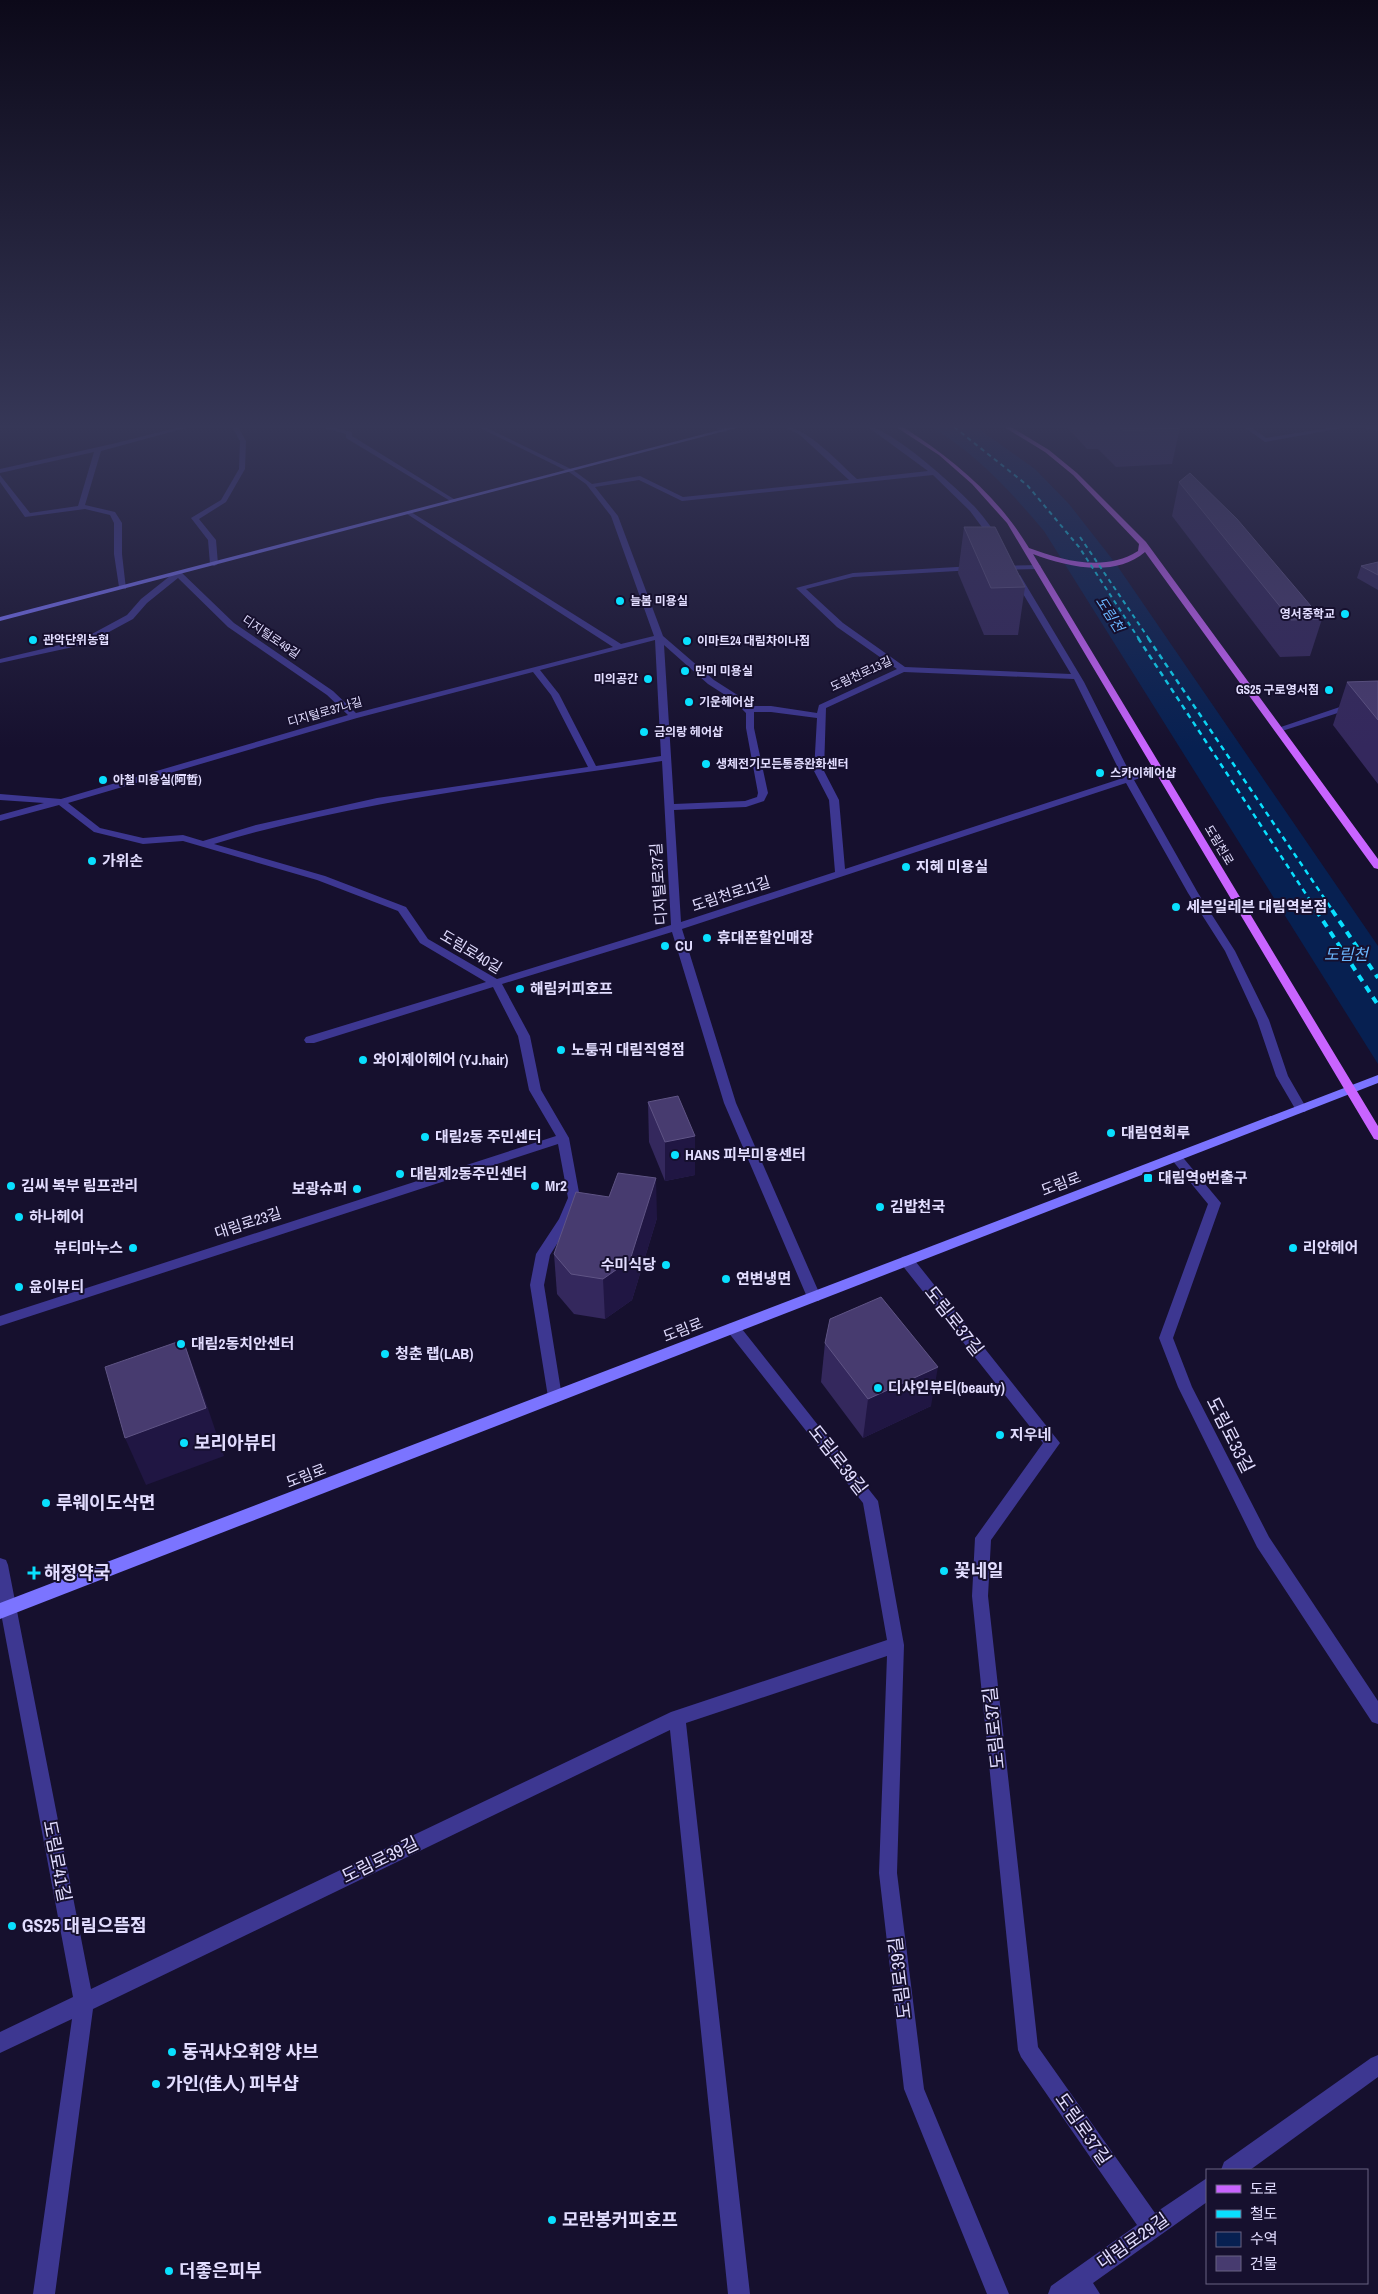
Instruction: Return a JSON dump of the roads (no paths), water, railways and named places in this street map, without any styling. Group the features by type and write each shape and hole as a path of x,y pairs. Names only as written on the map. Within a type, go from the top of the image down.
{"main road":[{"path":"0,619 329,534"},
{"name":"도림천로","path":"1017,534 1378,1136"},
{"path":"1129,534 1142,548 1279,729 1378,866"},
{"path":"1026,549 1070,563 1096,565 1121,563 1134,559 1142,548"},
{"name":"도림로","path":"4,1609 1376,1080"}],"street":[{"path":"118,534 118,554 122,587"},
{"path":"207,534 212,540 214,564"},
{"path":"442,534 619,647"},
{"name":"디지털로37길","path":"621,534 659,637 676,927 730,1103 814,1297"},
{"path":"993,534 1077,677 1128,779 1193,893 1230,951 1263,1020 1282,1076 1301,1109"},
{"path":"1007,560 1037,567"},
{"name":"도림천로13길","path":"903,669 840,625 800,588 837,579 886,572 1007,560"},
{"path":"0,661 70,645 93,637 130,616 144,601 178,574"},
{"name":"디지털로49길","path":"178,574 231,625 330,693 354,716"},
{"path":"659,637 711,682 736,698 750,712 750,728 763,793 761,799 746,804 669,807"},
{"name":"디지털로37나길","path":"0,818 61,802 354,716 659,637"},
{"path":"535,669 555,694 593,768"},
{"name":"도림천로13길","path":"822,716 822,707 903,669 1077,677"},
{"path":"1279,729 1378,697"},
{"path":"747,710 771,709 822,716 819,771 834,800 840,874"},
{"path":"203,844 256,828 377,801 666,758"},
{"name":"도림천로11길","path":"310,1040 676,927 1128,779 1159,771"},
{"path":"0,797 61,802"},
{"name":"도림로40길","path":"61,802 97,830 143,841 183,838 321,878 402,908 424,941 496,983 524,1036 535,1090 563,1138 574,1198 565,1220 542,1254 537,1285 555,1397"},
{"name":"대림로23길","path":"0,1321 563,1138"},
{"name":"도림로33길","path":"1176,1157 1214,1203 1166,1338 1185,1387 1263,1542 1378,1716"},
{"name":"도림로37길","path":"907,1261 1052,1443 983,1538 980,1596 1028,2050 1152,2228"},
{"name":"도림로39길","path":"733,1328 870,1500 896,1645 888,1873 914,2089 998,2294"},
{"name":"도림로41길","path":"0,1565 4,1609 84,2002 44,2294"},
{"name":"도림로39길","path":"0,2043 676,1718 896,1645"},
{"path":"676,1718 739,2294"},
{"path":"1233,2169 1378,2065"},
{"name":"대림로29길","path":"1075,2290 1152,2228 1206,2190"}],"water":[{"name":"도림천","path":"1046,534 1093,534 1116,564 1378,946 1378,1064"}],"railway":[{"path":"1068,534 1079,547 1139,639"},
{"path":"1080,537 1149,639"},
{"path":"1138,638 1317,911"},
{"path":"1148,638 1333,911"},
{"path":"1316,910 1378,1005"},
{"path":"1332,910 1378,978"}],"place":[{"name":"늘봄 미용실","path":"620,601"},
{"name":"영서중학교","path":"1345,614"},
{"name":"관악단위농협","path":"33,640"},
{"name":"이마트24 대림차이나점","path":"687,641"},
{"name":"만미 미용실","path":"685,671"},
{"name":"미의공간","path":"648,679"},
{"name":"GS25 구로영서점","path":"1329,690"},
{"name":"기운헤어샵","path":"689,702"},
{"name":"금의랑 헤어샵","path":"644,732"},
{"name":"생체전기모든통증완화센터","path":"706,764"},
{"name":"스카이헤어샵","path":"1100,773"},
{"name":"아철 미용실(阿哲)","path":"103,780"},
{"name":"가위손","path":"92,861"},
{"name":"지혜 미용실","path":"906,867"},
{"name":"세븐일레븐 대림역본점","path":"1176,907"},
{"name":"휴대폰할인매장","path":"707,938"},
{"name":"CU","path":"665,946"},
{"name":"해림커피호프","path":"520,989"},
{"name":"노퉁궈 대림직영점","path":"561,1050"},
{"name":"와이제이헤어 (YJ.hair)","path":"363,1060"},
{"name":"대림연회루","path":"1111,1133"},
{"name":"대림2동 주민센터","path":"425,1137"},
{"name":"HANS 피부미용센터","path":"675,1155"},
{"name":"대림제2동주민센터","path":"400,1174"},
{"name":"대림역9번출구","path":"1148,1178"},
{"name":"김씨 복부 림프관리","path":"11,1186"},
{"name":"Mr2","path":"535,1186"},
{"name":"보광슈퍼","path":"357,1189"},
{"name":"김밥천국","path":"880,1207"},
{"name":"하나헤어","path":"19,1217"},
{"name":"뷰티마누스","path":"133,1248"},
{"name":"리안헤어","path":"1293,1248"},
{"name":"수미식당","path":"666,1265"},
{"name":"연변냉면","path":"726,1279"},
{"name":"윤이뷰티","path":"19,1287"},
{"name":"대림2동치안센터","path":"181,1344"},
{"name":"청춘 랩(LAB)","path":"385,1354"},
{"name":"디샤인뷰티(beauty)","path":"878,1388"},
{"name":"지우네","path":"1000,1435"},
{"name":"보리아뷰티","path":"184,1443"},
{"name":"루웨이도삭면","path":"46,1503"},
{"name":"꽃네일","path":"944,1571"},
{"name":"해정약국","path":"34,1573"},
{"name":"GS25 대림으뜸점","path":"12,1926"},
{"name":"동궈샤오휘양 샤브","path":"172,2052"},
{"name":"가인(佳人) 피부샵","path":"156,2084"},
{"name":"모란봉커피호프","path":"552,2220"},
{"name":"더좋은피부","path":"169,2271"}]}
